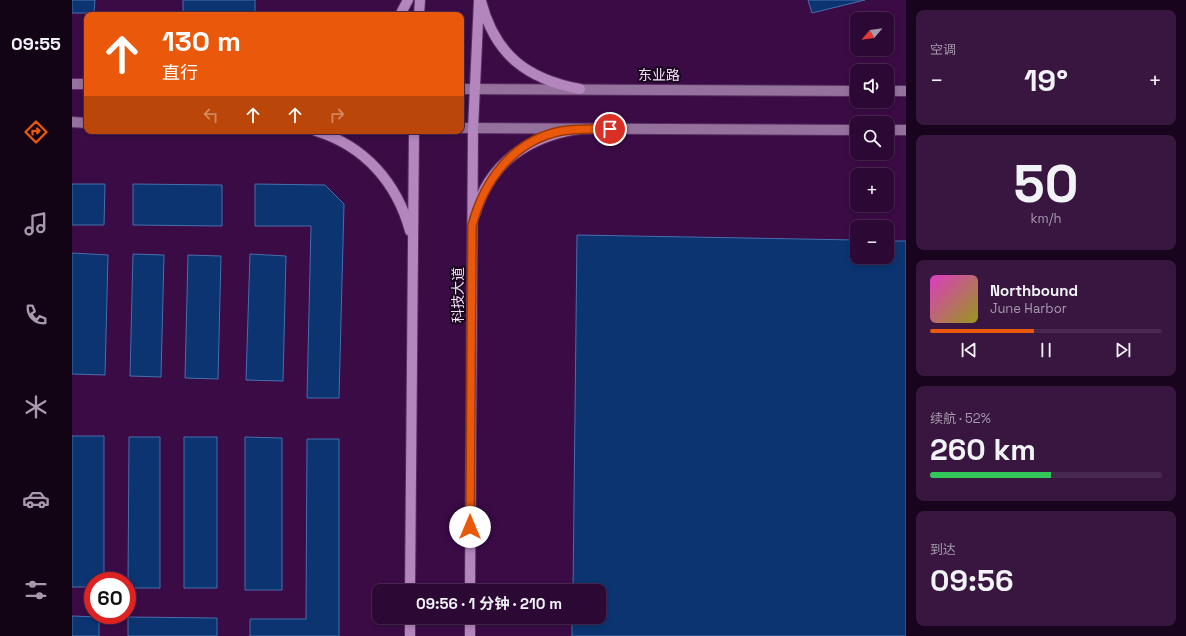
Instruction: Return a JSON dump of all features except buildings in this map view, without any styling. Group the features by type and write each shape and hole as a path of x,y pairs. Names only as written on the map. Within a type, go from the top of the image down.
{"main road":[{"path":"402,12 408,0"},
{"path":"419,12 420,0"},
{"path":"480,0 488,24 500,44 516,62 542,78 557,84 580,89"},
{"name":"科技大道","path":"470,584 473,129 480,0"},
{"path":"472,226 477,206 485,189 496,172 509,158 524,146 542,138 560,132 579,129"},
{"path":"326,134 350,145 368,159 384,176 406,215 412,237 413,260"},
{"path":"410,584 414,134"},
{"path":"410,624 410,636"},
{"path":"470,624 470,636"}],"street":[{"path":"72,84 84,84"},
{"name":"东业路","path":"464,89 850,91"},
{"path":"894,91 906,91"},
{"path":"72,122 84,122"},
{"path":"464,128 850,130"},
{"path":"894,130 906,130"}],"route":[{"path":"470,527 472,226 477,206 485,189 496,172 509,158 524,146 560,132 579,129 610,129"}]}
